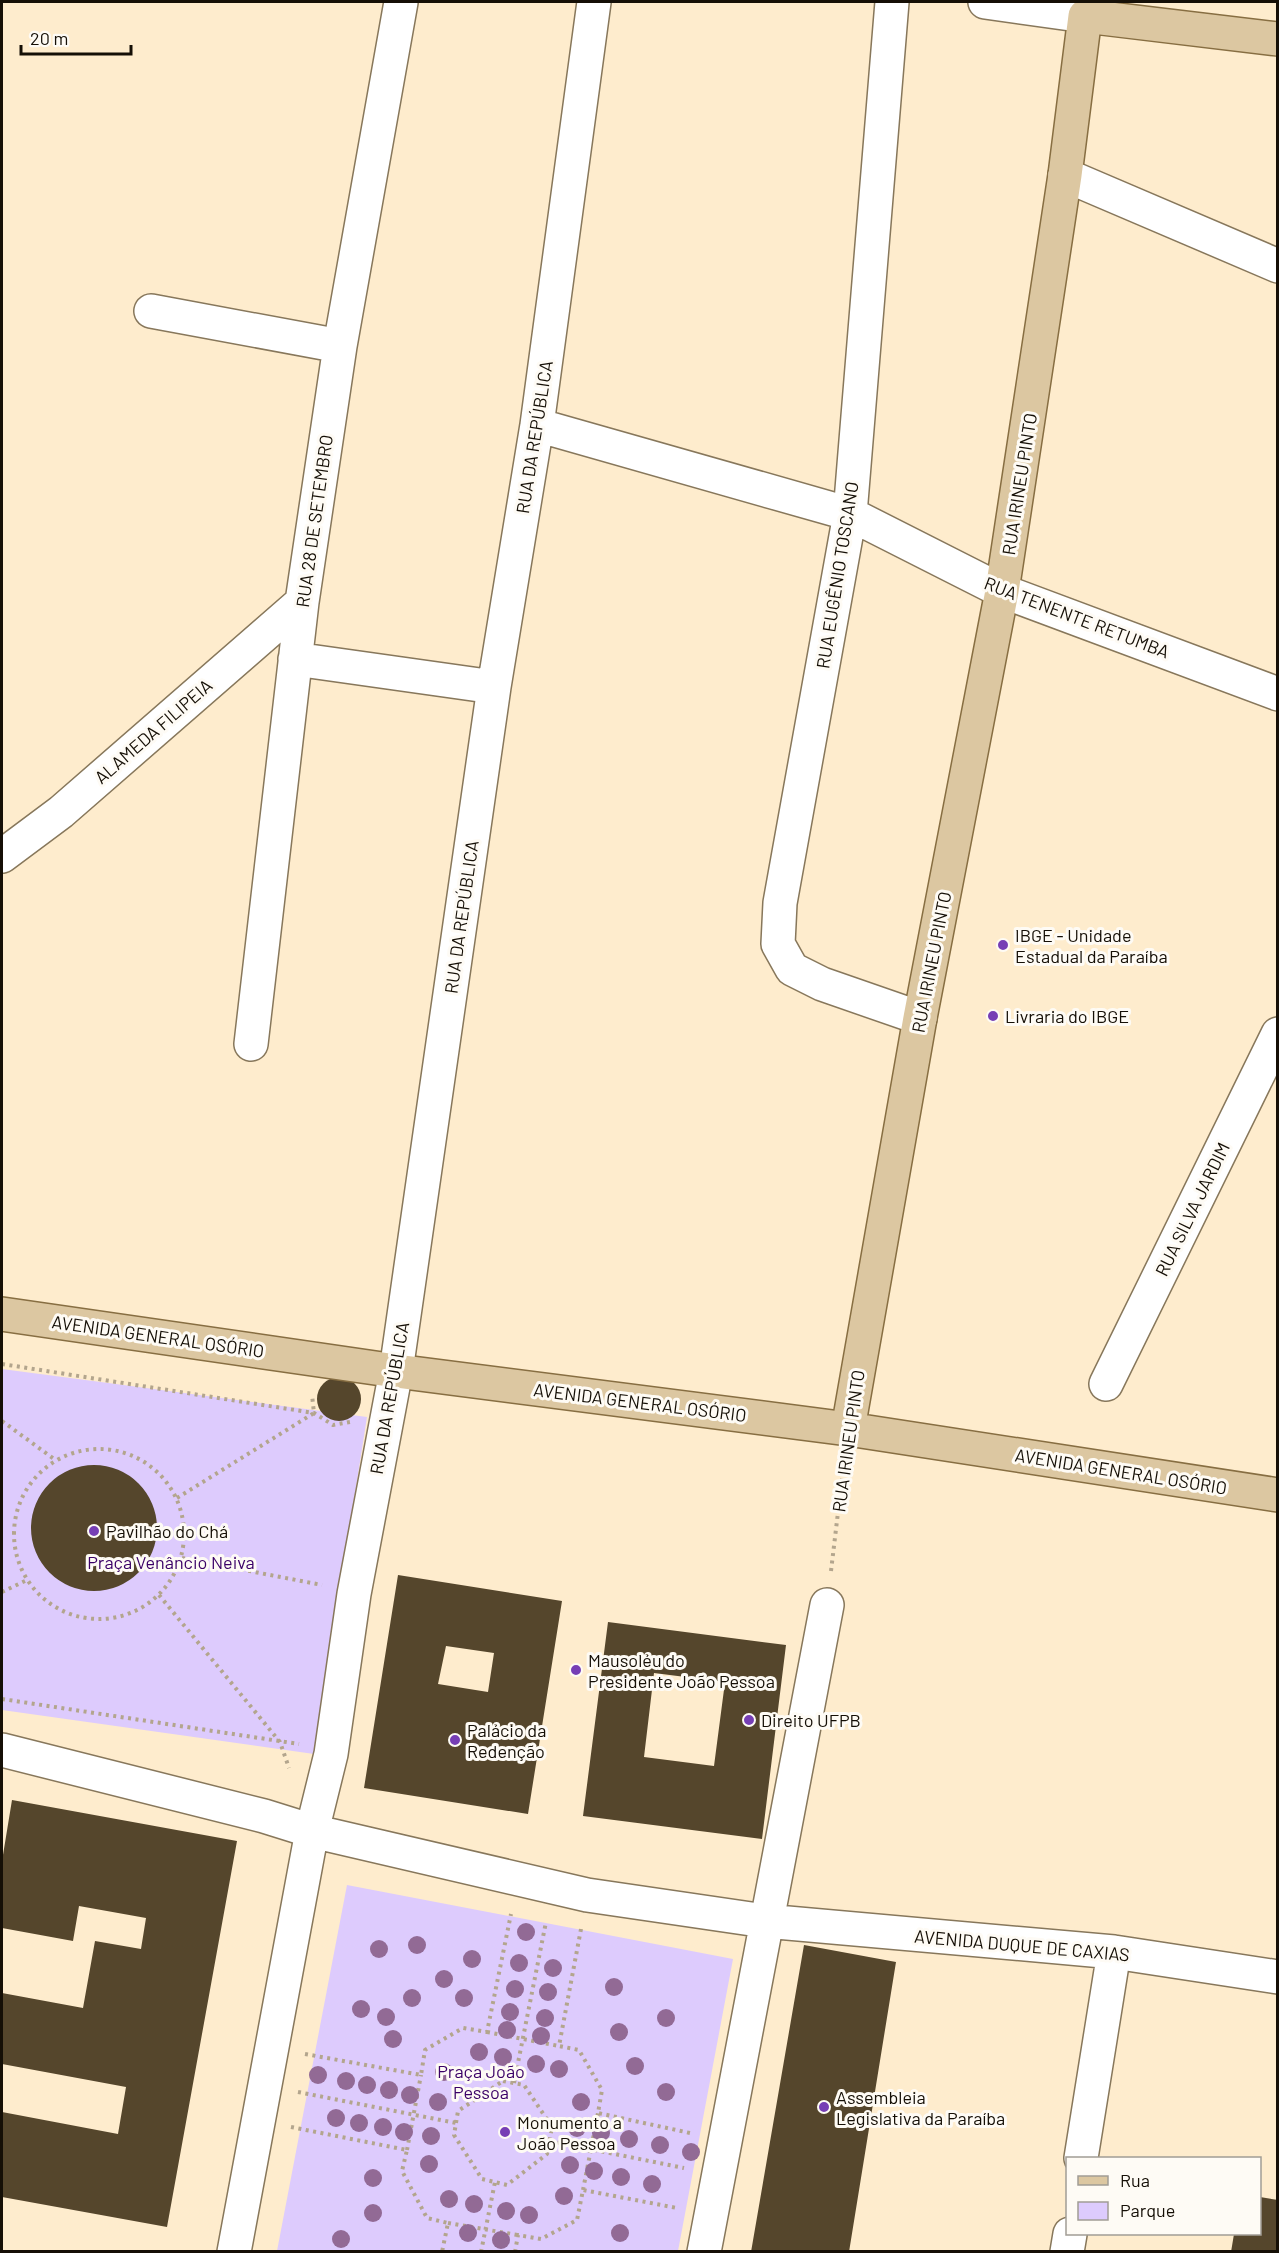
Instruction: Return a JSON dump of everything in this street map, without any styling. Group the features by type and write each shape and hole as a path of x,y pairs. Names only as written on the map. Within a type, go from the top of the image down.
{"main road":[{"path":"1087,9 1278,39"},
{"name":"RUA IRINEU PINTO","path":"848,1429 920,1018 1002,591 1065,175 1087,9"},
{"name":"AVENIDA GENERAL OSÓRIO","path":"2,1314 396,1371 848,1429 1278,1495"}],"street":[{"name":"RUA 28 DE SETEMBRO","path":"251,1044 302,602 340,346 401,2"},
{"name":"RUA DA REPÚBLICA","path":"312,1831 331,1754 354,1594 396,1371 494,687 537,425 594,2"},
{"name":"RUA EUGÊNIO TOSCANO","path":"892,2 850,514 780,903 778,944 792,969 822,984 920,1018"},
{"path":"985,2 1087,9"},
{"path":"1065,175 1278,266"},
{"path":"151,311 340,346"},
{"name":"RUA TENENTE RETUMBA","path":"537,425 850,514 1002,591 1278,694"},
{"name":"ALAMEDA FILIPEIA","path":"2,856 61,812 302,602"},
{"path":"295,659 494,687"},
{"name":"RUA SILVA JARDIM","path":"1106,1384 1278,1034"},
{"path":"704,2252 765,1921 827,1605"},
{"path":"2,1750 264,1816 312,1831 587,1895 765,1921"},
{"path":"234,2252 312,1831"},
{"name":"AVENIDA DUQUE DE CAXIAS","path":"765,1921 1114,1952 1278,1977"},
{"path":"1081,2157 1114,1952"},
{"path":"1067,2252 1070,2235"}],"path":[{"path":"2,1364 314,1413 333,1425 348,1424 356,1418 355,1429"},
{"path":"177,1498 314,1413"},
{"path":"2,1421 54,1459"},
{"name":"RUA IRINEU PINTO","path":"827,1605 848,1429"},
{"path":"81,1449 111,1449 150,1464 177,1498 185,1528 182,1558 167,1588 144,1608 127,1616 97,1621 55,1609 39,1597 27,1580 15,1554 13,1524 27,1486 54,1459 81,1449"},
{"path":"182,1558 331,1587 354,1594"},
{"path":"2,1592 27,1580"},
{"path":"159,1595 280,1742 292,1775"},
{"path":"2,1699 307,1746"},
{"path":"487,2032 517,1878"},
{"path":"514,2083 546,1923 551,1886"},
{"path":"559,2046 587,1895"},
{"path":"463,2028 522,2039 579,2050 602,2090 577,2220 541,2239 427,2218 402,2171 425,2050 463,2028"},
{"path":"271,2046 421,2075"},
{"path":"503,2081 514,2083 524,2085 552,2127 547,2154 507,2185 482,2179 454,2135 458,2111 503,2081"},
{"path":"265,2085 456,2123"},
{"path":"598,2113 726,2141"},
{"path":"258,2120 407,2150"},
{"path":"550,2141 719,2175"},
{"path":"481,2252 495,2182"},
{"path":"583,2190 711,2214"},
{"path":"442,2252 448,2223"},
{"path":"515,2252 518,2235"}],"green space":[{"name":"Praça Venâncio Neiva","path":"2,1369 367,1417 314,1754 2,1710"},
{"name":"Praça João Pessoa","path":"347,1885 733,1959 678,2251 277,2251"}],"building":[{"path":"339,1377 355,1383 361,1399 355,1415 339,1421 323,1415 317,1399 323,1383"},
{"name":"Pavilhão do Chá","path":"94,1465 118,1470 138,1484 152,1504 157,1528 152,1552 138,1572 118,1586 94,1591 70,1586 50,1572 36,1552 31,1528 36,1504 50,1484 70,1470"},
{"name":"Palácio da Redenção","path":"398,1575 562,1601 528,1814 364,1788","holes":["446,1646 494,1653 488,1692 438,1684"]},
{"name":"Direito UFPB","path":"608,1622 786,1645 762,1839 583,1816","holes":["654,1673 725,1682 714,1766 644,1757"]},
{"path":"12,1800 237,1841 167,2227 2,2197 2,2112 118,2134 126,2087 2,2064 2,1993 83,2008 95,1941 141,1949 146,1918 79,1906 73,1941 2,1928 2,1861"},
{"name":"Assembleia Legislativa da Paraíba","path":"804,1945 896,1962 849,2252 751,2252"},
{"path":"1261,2197 1278,2200 1278,2252 1231,2252 1234,2235 1261,2235"}],"place":[{"name":"IBGE - Unidade Estadual da Paraíba","path":"1003,945"},
{"name":"Livraria do IBGE","path":"993,1016"},
{"name":"Pavilhão do Chá","path":"94,1531"},
{"name":"Mausoléu do Presidente João Pessoa","path":"576,1670"},
{"name":"Direito UFPB","path":"749,1720"},
{"name":"Palácio da Redenção","path":"455,1740"},
{"name":"Assembleia Legislativa da Paraíba","path":"824,2107"},
{"name":"Monumento a João Pessoa","path":"505,2132"}]}
